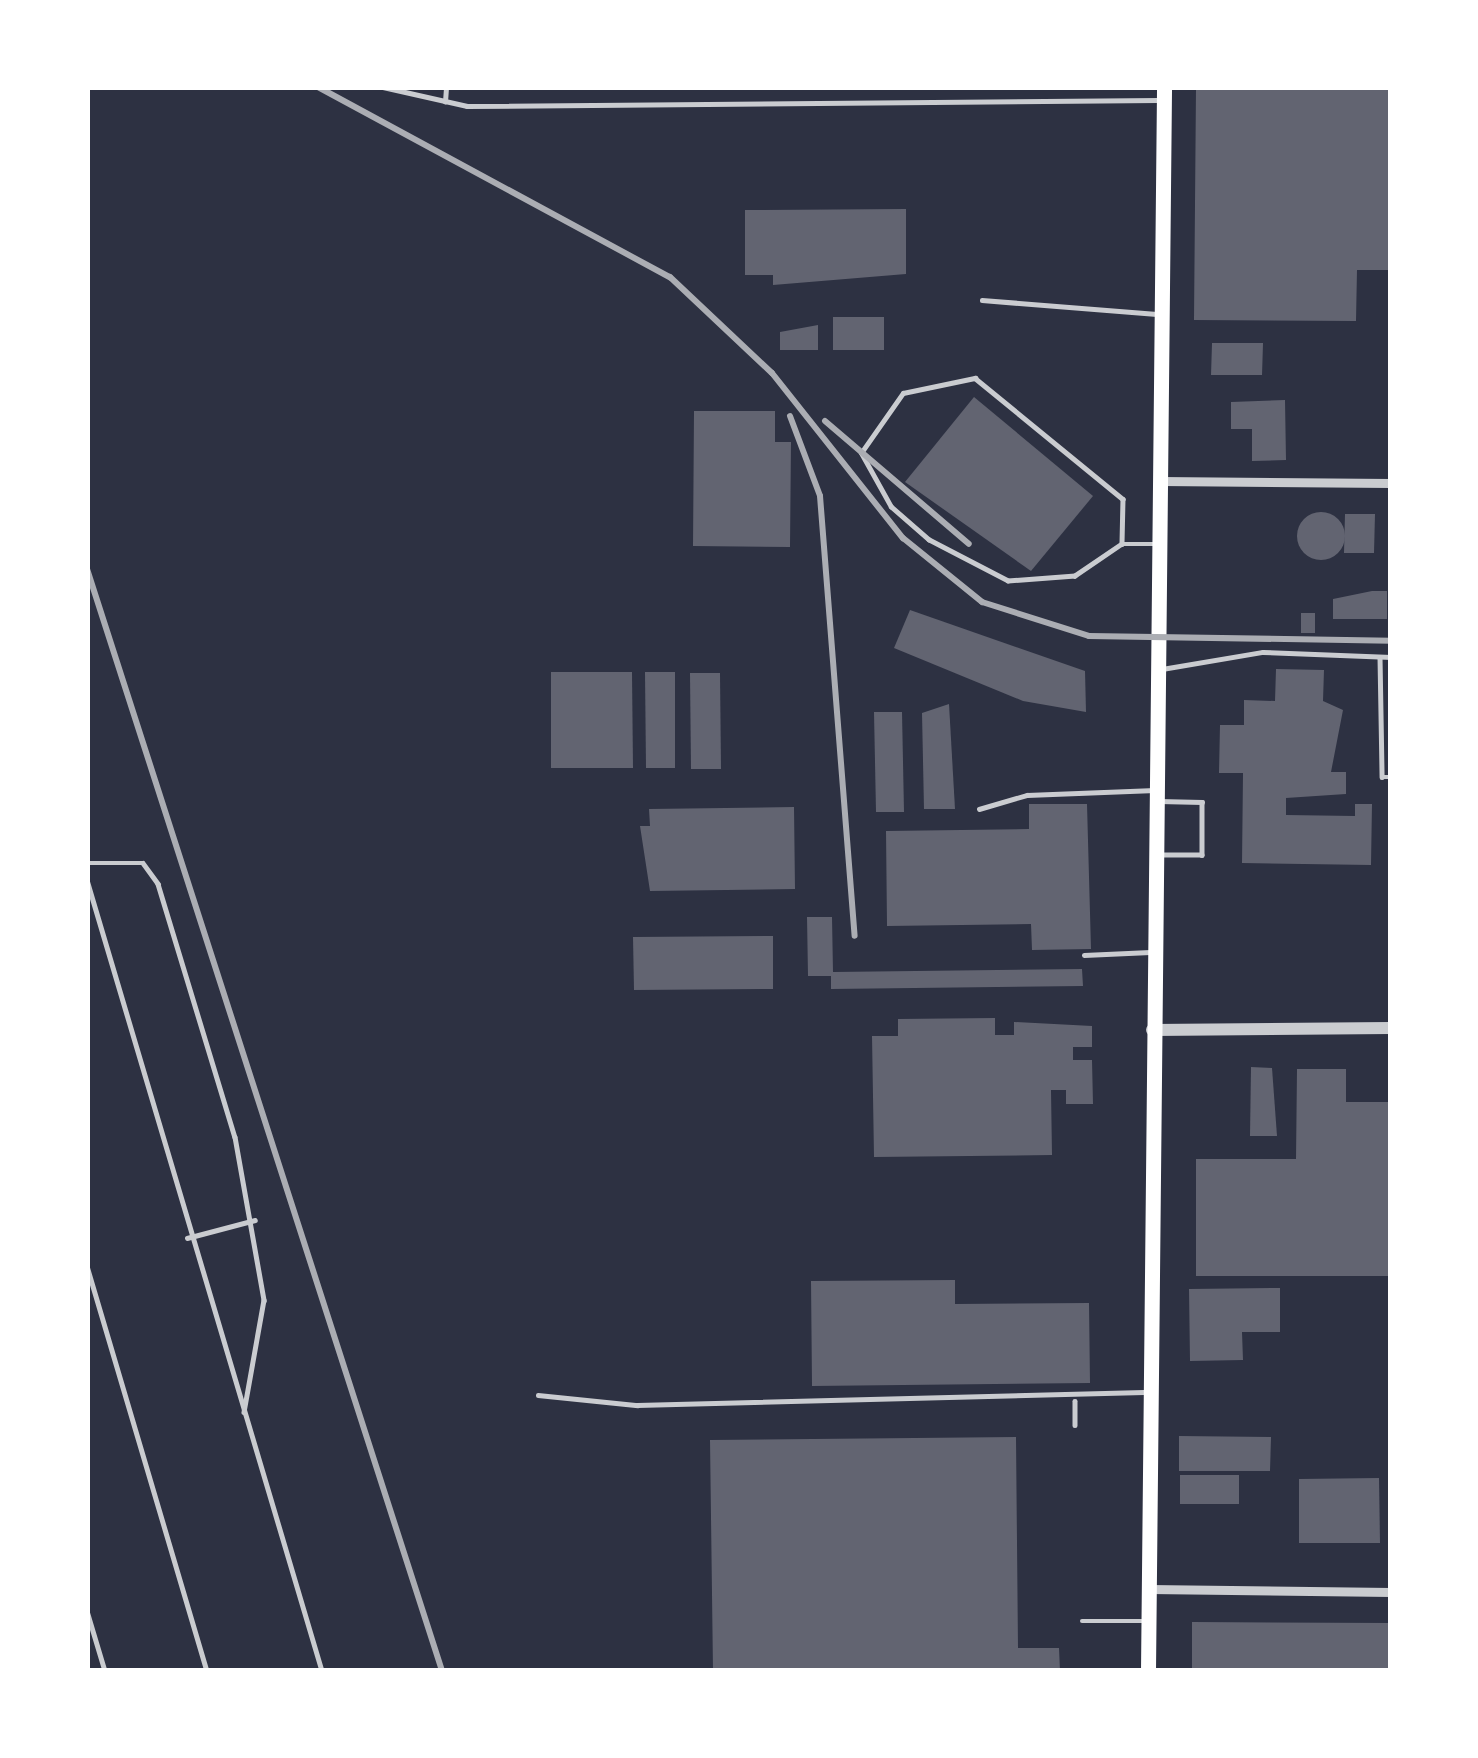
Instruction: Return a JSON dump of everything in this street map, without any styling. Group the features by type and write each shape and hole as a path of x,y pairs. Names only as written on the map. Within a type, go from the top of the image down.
{"main road":[{"path":"1148,1671 1164,93"}],"street":[{"path":"1160,481 1391,483"},
{"path":"1151,1030 1391,1028"},
{"path":"1149,1589 1391,1592"}],"lane":[{"path":"383,87 445,102 1164,93"},
{"path":"445,102 446,87"},
{"path":"982,300 1162,314"},
{"path":"1122,544 1123,499 975,378 902,393 861,453 891,507 929,541 1008,580 1075,576 1122,544 1161,544"},
{"path":"1156,669 1263,652 1391,657"},
{"path":"1380,657 1382,777 1391,778"},
{"path":"980,808 1027,794 1155,795 1202,802 1202,855 1154,856"},
{"path":"87,863 143,863 158,884 255,1220 264,1300 242,1418"},
{"path":"87,880 187,1238 322,1671"},
{"path":"1084,955 1152,952"},
{"path":"187,1238 255,1220"},
{"path":"87,1267 207,1671"},
{"path":"538,1395 637,1405 1075,1400 1150,1392"},
{"path":"1075,1400 1075,1425"},
{"path":"87,1611 105,1671"},
{"path":"1082,1621 1148,1622"}],"building":[{"path":"1196,87 1391,87 1391,270 1357,270 1356,321 1194,320"},
{"path":"906,209 906,274 773,285 773,275 745,275 745,210"},
{"path":"833,317 884,317 884,350 833,350"},
{"path":"818,325 818,350 780,350 780,332"},
{"path":"1212,343 1263,343 1262,375 1211,375"},
{"path":"974,397 1093,496 1031,571 905,482"},
{"path":"1285,400 1286,460 1252,461 1252,429 1231,429 1231,402"},
{"path":"694,411 775,411 775,442 791,442 790,547 693,546"},
{"path":"1321,512 1338,519 1345,536 1338,553 1321,560 1304,553 1297,536 1304,519"},
{"path":"1345,514 1375,514 1374,553 1344,553"},
{"path":"1387,591 1387,619 1333,619 1333,599"},
{"path":"910,610 1085,671 1086,712 1023,701 894,648"},
{"path":"1301,613 1315,613 1315,633 1301,633"},
{"path":"1276,669 1324,670 1323,701 1343,710 1331,772 1346,772 1346,794 1286,798 1286,815 1355,816 1355,804 1372,804 1371,865 1242,863 1243,773 1219,773 1220,725 1244,725 1244,700 1275,701"},
{"path":"551,672 632,672 633,768 551,768"},
{"path":"645,672 675,672 675,768 646,768"},
{"path":"690,673 720,673 721,769 691,769"},
{"path":"949,704 955,809 924,809 922,713"},
{"path":"874,712 902,712 904,812 876,812"},
{"path":"1029,804 1087,804 1091,949 1032,950 1031,924 887,926 886,831 1029,829"},
{"path":"794,807 795,889 650,891 640,826 650,826 649,809"},
{"path":"807,917 832,917 833,972 1082,969 1083,986 831,989 831,976 808,976"},
{"path":"773,936 773,989 634,990 633,937"},
{"path":"995,1018 995,1035 1014,1035 1014,1022 1092,1026 1092,1047 1073,1047 1073,1060 1092,1060 1093,1104 1066,1104 1066,1090 1051,1090 1052,1155 874,1157 872,1036 898,1036 898,1019"},
{"path":"1251,1067 1272,1068 1277,1136 1250,1136"},
{"path":"1297,1069 1346,1069 1346,1102 1389,1102 1389,1276 1196,1276 1196,1159 1296,1159"},
{"path":"955,1280 955,1304 1089,1303 1090,1383 812,1386 811,1281"},
{"path":"1280,1288 1280,1332 1242,1332 1243,1360 1190,1361 1189,1289"},
{"path":"1179,1436 1271,1437 1270,1471 1179,1471"},
{"path":"1016,1437 1018,1648 1059,1648 1060,1671 713,1671 710,1440"},
{"path":"1180,1475 1239,1475 1239,1504 1180,1504"},
{"path":"1379,1478 1380,1543 1299,1543 1299,1479"},
{"path":"1192,1622 1391,1623 1391,1671 1192,1671"}],"railway":[{"path":"318,87 670,277 772,373 903,538 982,602 1089,636 1391,641"},
{"path":"790,416 820,496 855,936"},
{"path":"825,421 969,544"},
{"path":"87,569 442,1671"}]}
